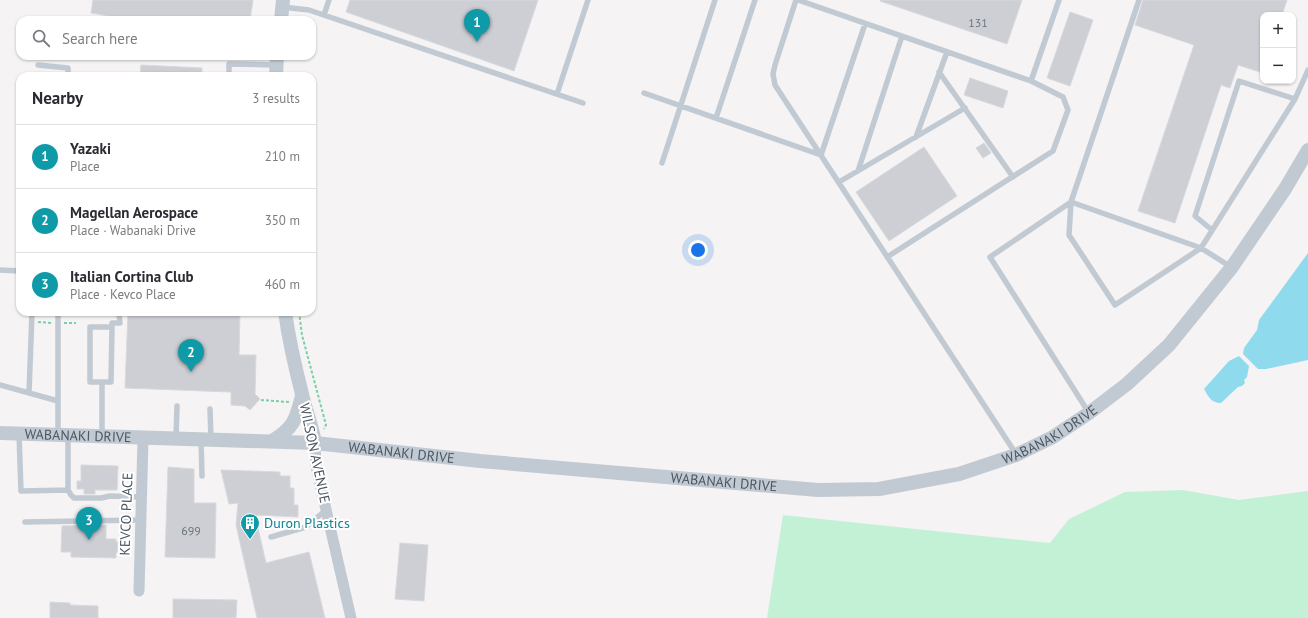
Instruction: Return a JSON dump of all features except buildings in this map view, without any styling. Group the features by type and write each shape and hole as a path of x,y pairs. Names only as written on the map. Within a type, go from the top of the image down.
{"street":[{"name":"WABANAKI DRIVE","path":"0,433 315,443 480,461 818,490 879,489 959,474 1016,455 1053,437 1089,414 1127,384 1169,345 1232,267 1285,190 1308,150"},
{"name":"WILSON AVENUE","path":"286,316 289,340 302,396 311,423 315,443 316,466 351,618"},
{"path":"272,441 286,433 294,421 302,396"},
{"name":"KEVCO PLACE","path":"139,590 143,438"}],"lane":[{"path":"324,15 329,0"},
{"path":"557,94 588,0"},
{"path":"662,163 715,0"},
{"path":"716,118 756,0"},
{"path":"887,257 1053,152 1068,110 1063,97 1031,81 797,0 773,74 775,85 839,182 887,257 1016,455"},
{"path":"1031,81 1059,0"},
{"path":"1139,0 1071,202 1069,235 1115,305 1201,248 1296,99 1308,70"},
{"path":"282,9 309,10 582,103"},
{"path":"821,155 865,24"},
{"path":"858,171 902,36"},
{"path":"916,137 947,52"},
{"path":"229,72 229,64 277,66"},
{"path":"38,65 68,68 68,72"},
{"path":"940,72 1013,177"},
{"path":"1212,230 1195,216 1239,81 1296,99"},
{"path":"644,93 821,155"},
{"path":"839,182 965,108"},
{"path":"1071,202 1201,248 1232,267"},
{"path":"1071,202 990,257 1089,414"},
{"path":"0,270 16,271"},
{"path":"29,393 32,316"},
{"path":"58,316 58,401 68,490 70,495 74,498 101,498 110,496 142,497"},
{"path":"112,327 90,327 90,382 111,382 112,327 112,323 120,323 119,316"},
{"path":"102,382 102,436"},
{"path":"0,385 58,401"},
{"path":"176,438 177,406"},
{"path":"202,476 210,409"},
{"path":"19,434 21,491 68,490"},
{"path":"271,537 306,527 326,510"},
{"path":"25,522 141,520"}],"path":[{"path":"300,316 302,335 326,425"},
{"path":"261,400 288,402"}],"green space":[{"path":"1183,490 1239,500 1308,491 1308,618 767,618 783,515 1050,543 1069,519 1125,492"}],"water":[{"path":"1308,253 1308,360 1266,369 1258,369 1243,354 1244,348 1257,330 1259,320"},
{"path":"1239,356 1249,366 1247,377 1244,380 1245,383 1238,387 1221,403 1215,402 1210,399 1204,389 1229,361"}],"place":[{"name":"Yazaki","path":"477,42"},
{"name":"Magellan Aerospace","path":"191,372"},
{"name":"Italian Cortina Club","path":"89,540"},
{"name":"Duron Plastics","path":"250,540"}]}
